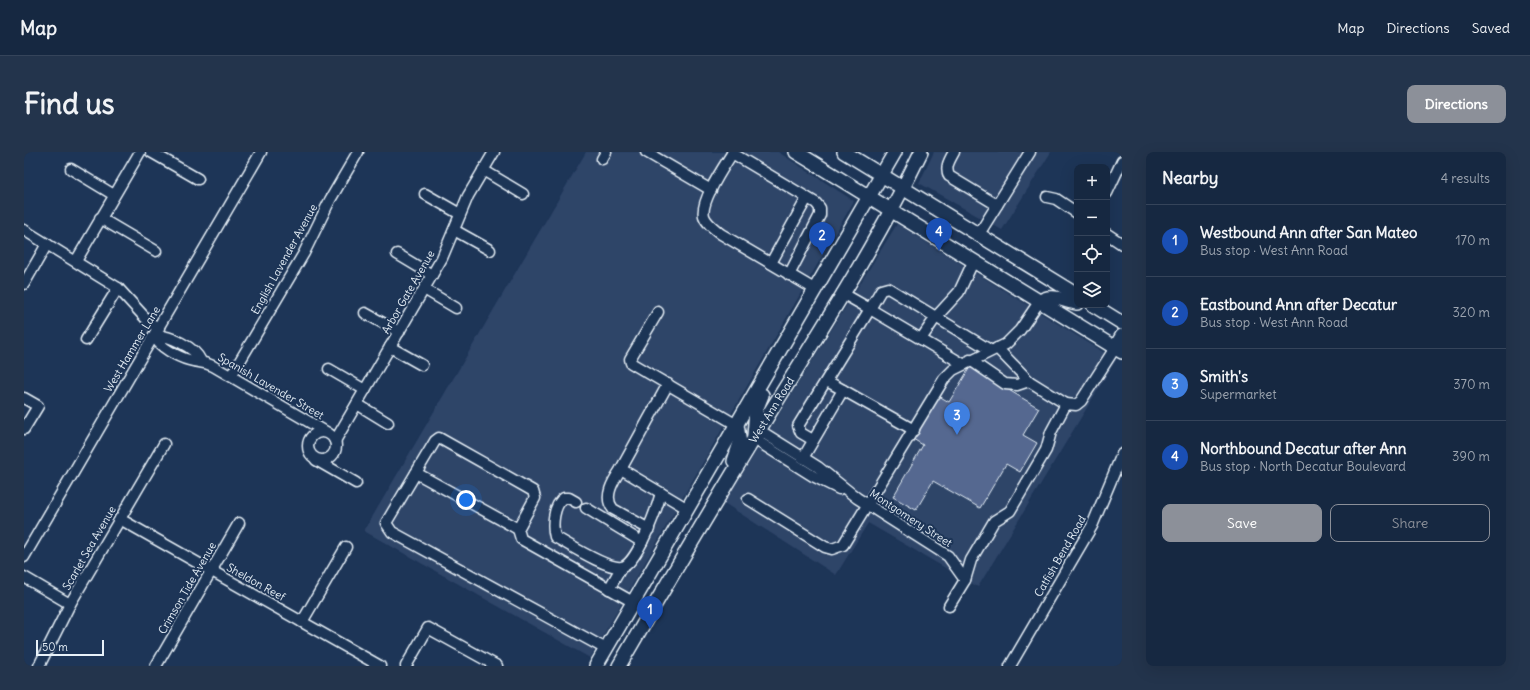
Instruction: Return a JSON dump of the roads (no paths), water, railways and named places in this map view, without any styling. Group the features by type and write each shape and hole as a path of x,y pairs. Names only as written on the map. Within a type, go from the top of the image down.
{"main road":[{"path":"796,152 1118,350 1122,336"},
{"path":"844,152 1074,293"},
{"name":"West Ann Road","path":"602,660 633,602 870,198 895,152"},
{"name":"West Ann Road","path":"619,666 724,487 891,211 921,152"},
{"path":"1039,302 1043,298 1050,296 1074,303"},
{"path":"1095,308 1122,323"},
{"path":"756,434 756,410 773,363"},
{"path":"724,487 740,443 737,425"}],"street":[{"path":"76,261 140,152"},
{"path":"151,152 198,179"},
{"name":"West Hammer Lane","path":"24,557 261,152"},
{"name":"English Lavender Avenue","path":"231,376 304,253 330,200 358,152"},
{"name":"Arbor Gate Avenue","path":"335,441 442,258 460,214 494,152"},
{"path":"646,152 711,190"},
{"path":"954,152 947,164 946,171 949,176 997,205"},
{"path":"979,234 1030,152"},
{"path":"789,275 820,215 820,208 807,198 733,153 704,205 704,216 710,225 721,234 789,275 816,290"},
{"path":"1110,187 1122,161"},
{"path":"71,169 114,195"},
{"path":"483,170 523,194"},
{"path":"426,194 460,214"},
{"path":"771,263 807,198"},
{"path":"1047,198 1056,200 1074,211"},
{"path":"100,218 156,251"},
{"path":"24,230 118,288 150,323 156,332"},
{"path":"454,230 490,250"},
{"path":"1110,236 1122,244"},
{"path":"24,284 47,244"},
{"path":"397,254 432,275"},
{"path":"921,339 936,317 959,292 973,262"},
{"path":"86,340 118,288"},
{"path":"813,440 801,433 798,426 824,382 827,381 881,290 888,288 994,349 1029,382 1066,404 1076,405 1081,401 1118,350"},
{"path":"424,289 456,308"},
{"path":"842,293 921,339 966,362 1004,384 1017,385 1029,382"},
{"path":"748,499 825,547 832,550 843,545 944,379 953,370 966,362 1006,344 1020,330 1039,302"},
{"path":"658,312 630,359 631,363 737,425"},
{"path":"365,313 399,332"},
{"name":"Spanish Lavender Street","path":"156,332 195,352 201,361 231,376 328,433"},
{"path":"390,347 422,365"},
{"path":"329,369 365,390"},
{"path":"827,381 914,430"},
{"path":"648,529 613,509 610,505 608,497 612,484 668,384"},
{"path":"803,458 842,390"},
{"path":"24,398 38,406 24,429"},
{"path":"357,404 388,423"},
{"path":"949,606 965,580 971,560 994,521 1010,511 1046,450 1051,432 1066,404"},
{"path":"315,458 319,460 329,458 335,451 335,441 328,433 319,432 310,437 308,441 308,451 315,458 356,483"},
{"name":"Montgomery Street","path":"756,434 818,467 857,498"},
{"name":"Montgomery Street","path":"756,434 813,476 857,498 948,556 965,580"},
{"path":"518,529 535,498 533,491 439,438 435,441 386,523 392,532 602,660"},
{"name":"Scarlet Sea Avenue","path":"39,666 70,604 164,444"},
{"name":"Catfish Bend Road","path":"1010,666 1092,526 1122,454"},
{"path":"621,469 688,509"},
{"path":"416,473 518,529 521,538 633,602"},
{"path":"606,587 621,568 627,565 642,542 662,493"},
{"path":"576,502 570,498 560,500 556,509 553,530 555,537 595,560 613,567 621,568"},
{"path":"586,508 642,542"},
{"name":"Sheldon Reef","path":"120,520 380,666"},
{"name":"Crimson Tide Avenue","path":"156,666 239,522"},
{"path":"302,622 346,546"},
{"path":"24,577 70,604"},
{"path":"406,666 428,628 497,666"}],"place":[{"name":"Northbound Decatur after Ann","path":"939,251"},
{"name":"Eastbound Ann after Decatur","path":"822,255"},
{"name":"Smith's","path":"957,435"},
{"name":"Westbound Ann after San Mateo","path":"650,629"}]}
